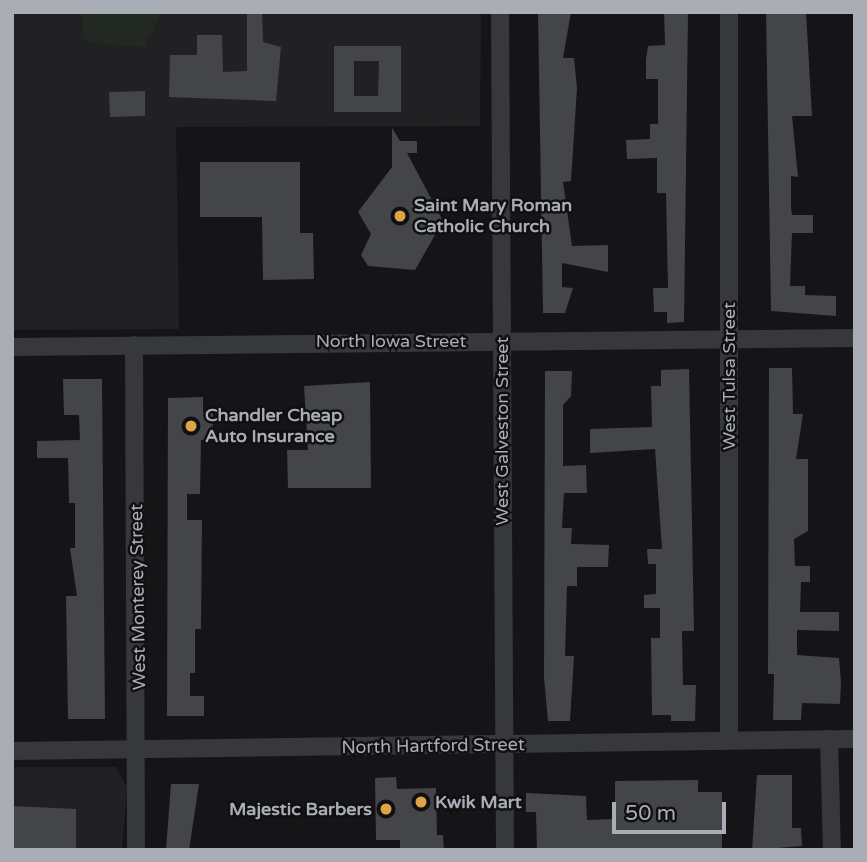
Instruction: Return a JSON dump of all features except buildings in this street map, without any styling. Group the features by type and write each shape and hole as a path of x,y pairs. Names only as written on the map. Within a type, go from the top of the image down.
{"street":[{"name":"West Galveston Street","path":"500,12 505,850"},
{"name":"West Tulsa Street","path":"729,12 729,740"},
{"name":"North Iowa Street","path":"12,347 855,338"},
{"name":"West Monterey Street","path":"134,345 141,752 136,850"},
{"path":"829,739 832,850"},
{"name":"North Hartford Street","path":"12,751 141,752 855,739"}],"shaded area":[{"path":"12,12 481,12 480,126 176,127 179,329 12,330"},
{"path":"83,12 162,12 144,47 92,43 83,38"},
{"path":"12,767 116,767 127,787 122,850 12,850"}],"place":[{"name":"Saint Mary Roman Catholic Church","path":"400,216"},
{"name":"Chandler Cheap Auto Insurance","path":"191,426"},
{"name":"Kwik Mart","path":"421,802"},
{"name":"Majestic Barbers","path":"386,809"}]}
